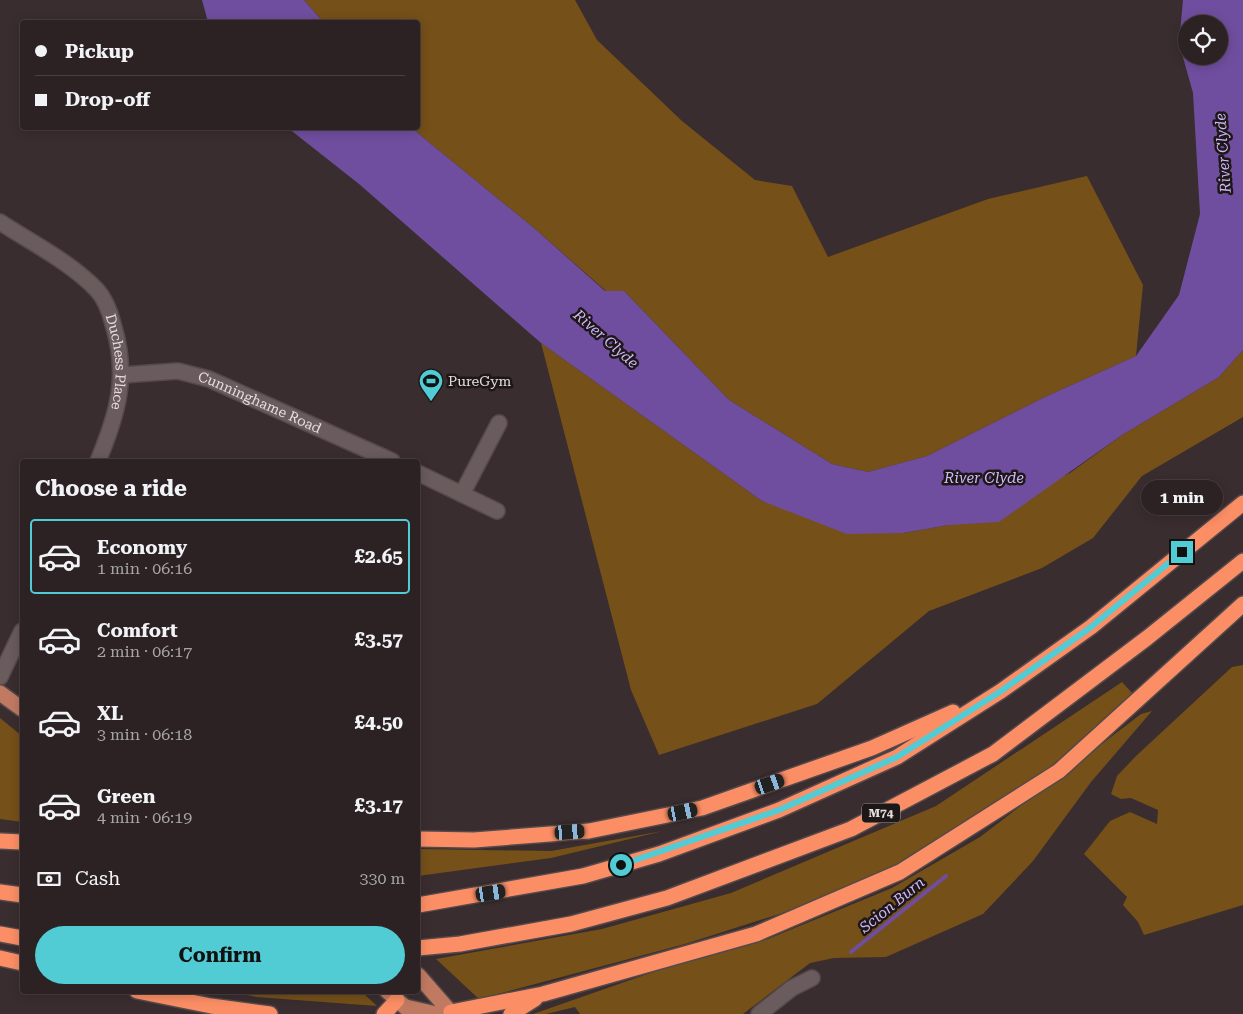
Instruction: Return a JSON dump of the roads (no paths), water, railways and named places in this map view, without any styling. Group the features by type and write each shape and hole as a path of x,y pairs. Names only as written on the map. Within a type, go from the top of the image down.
{"highway":[{"path":"420,905 583,876 659,854 779,810 897,757 1001,691 1091,627 1243,503"},
{"name":"M74","path":"420,948 460,944 571,924 667,898 851,829 994,754 1147,638 1243,561"},
{"path":"444,1014 543,994 756,934 900,872 1059,771 1243,604"},
{"path":"420,840 474,840 589,831 702,808 872,748 1001,691"},
{"path":"0,840 20,842"},
{"path":"0,892 20,895"},
{"path":"0,934 20,938"},
{"path":"0,958 20,963"},
{"path":"152,994 211,1006 270,1014"},
{"path":"511,1014 543,994"},
{"path":"384,1014 400,1001"}],"main road":[{"path":"0,693 20,708"},
{"path":"420,978 444,1014"},
{"path":"400,1001 444,1014"}],"street":[{"name":"Duchess Place","path":"0,222 79,273 98,292 109,310 121,358 122,375 120,395 113,422 99,459"},
{"name":"Cunninghame Road","path":"122,375 178,371 201,377 387,459"},
{"path":"462,494 499,423"},
{"path":"420,474 497,511"},
{"path":"0,677 20,635"},
{"path":"759,1014 792,988 812,978"}],"water":[{"path":"202,0 304,0 321,20 207,20"},
{"name":"River Clyde","path":"1183,0 1243,0 1243,350 1219,377 1122,435 999,522 949,525 903,533 847,534 762,501 541,343 359,184 291,130 415,130 534,228 605,291 624,291 729,400 832,464 868,472 927,456 1045,397 1136,356 1179,295 1200,214 1193,93 1185,65 1228,65 1228,15 1182,15"}],"waterway":[{"name":"Scion Burn","path":"851,952 946,876"}],"place":[{"name":"PureGym","path":"431,402"}]}
